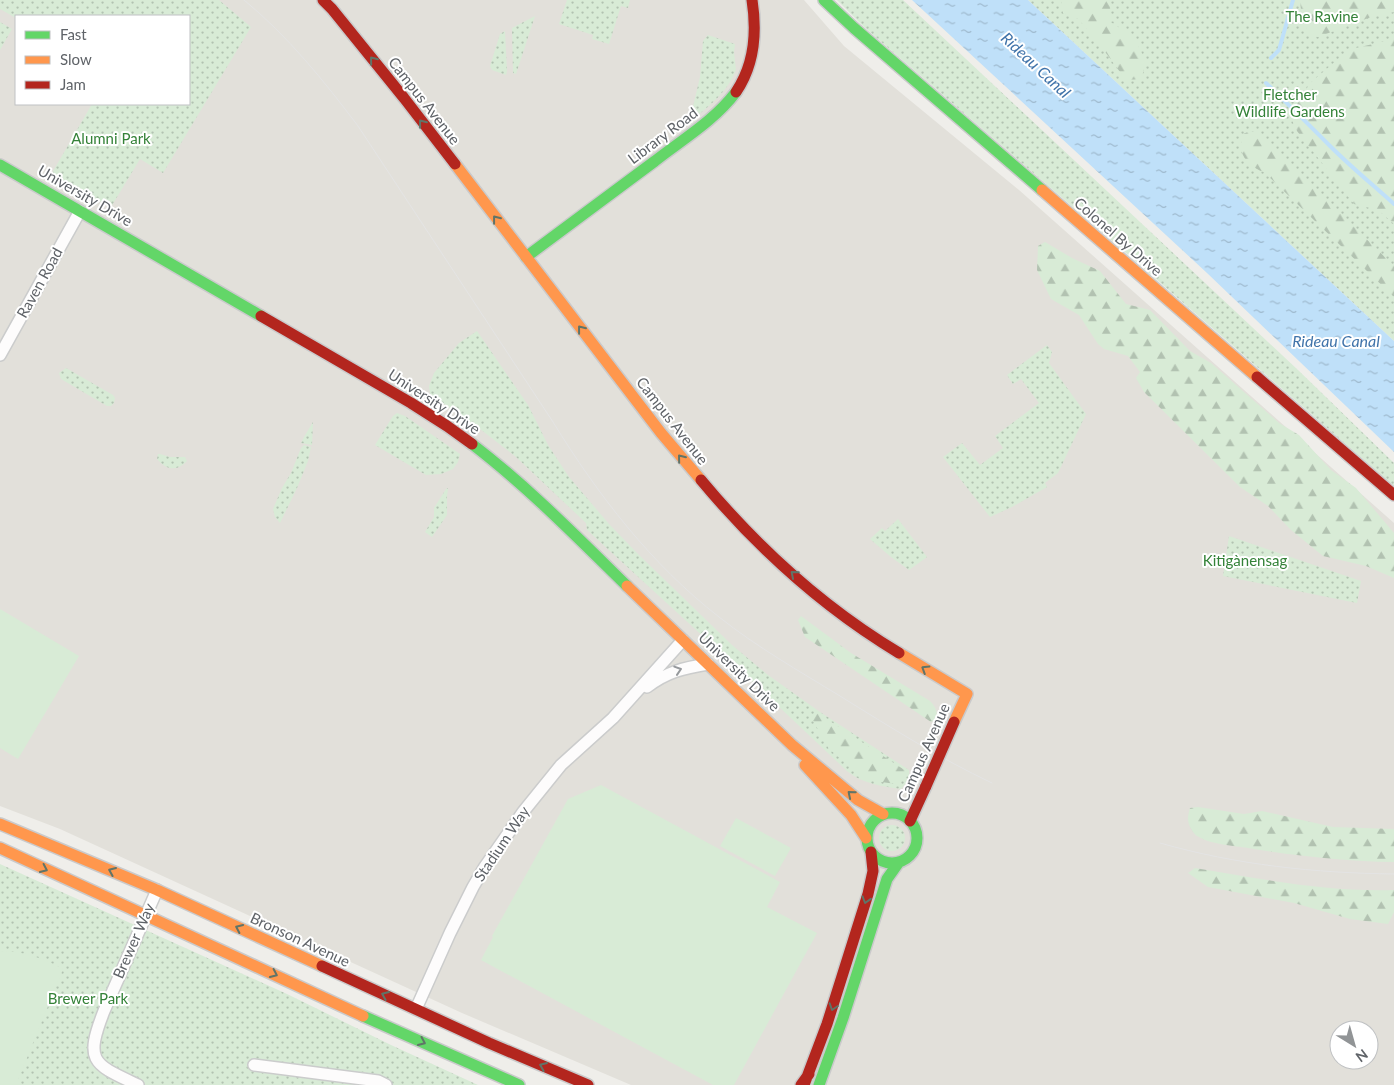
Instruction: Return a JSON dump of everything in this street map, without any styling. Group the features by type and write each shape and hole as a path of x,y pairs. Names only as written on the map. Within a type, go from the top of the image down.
{"street":[{"name":"Campus Avenue","path":"323,0 404,98 684,462 717,500 747,532 822,599 886,645 967,694 910,821"},
{"name":"Library Road","path":"526,257 657,159 678,146 729,102 743,82 754,48 756,22 752,0"},
{"name":"Colonel By Drive","path":"824,0 1394,495"},
{"name":"University Drive","path":"0,165 418,407 456,432 526,489 792,744 811,758 862,804 883,814"},
{"name":"Raven Road","path":"0,355 80,211"},
{"name":"Stadium Way","path":"416,1009 450,933 480,874 496,849 561,765 613,718 683,640"},
{"name":"Stadium Way","path":"624,706 665,675 687,667 708,664"},
{"name":"University Drive","path":"792,744 806,766 852,815 866,838"},
{"path":"898,813 910,821 916,831 917,838 916,846 912,853 900,862 884,862 876,858 868,846 866,838 871,824 876,818 883,814 898,813"},
{"name":"Bronson Avenue","path":"0,824 157,890 489,1043 588,1085"},
{"path":"0,848 348,1009 518,1085"},
{"path":"805,1081 827,1024 868,894 873,871 871,852"},
{"path":"819,1085 843,1018 887,879 900,862"},
{"name":"Brewer Way","path":"138,1085 107,1070 97,1061 93,1046 101,1020 157,890"},
{"path":"254,1065 378,1081 386,1085"}],"shaded area":[{"path":"0,0 804,0 844,46 1019,190 1394,523 1394,1085 631,1085 462,1013 60,829 0,806"}],"green space":[{"name":"Alumni Park","path":"0,0 219,0 251,27 163,173 140,159 111,207 60,182 52,173 91,105 190,105 190,15 15,15 15,17 0,9"},
{"path":"567,0 630,0 628,8 621,6 609,44 592,39 593,35 559,24"},
{"path":"837,0 903,0 1298,370 1394,463 1394,486 864,27"},
{"name":"Fletcher Wildlife Gardens","path":"1028,0 1394,0 1394,341"},
{"path":"1061,0 1111,0 1109,21 1134,37 1145,60 1142,79 1126,80 1078,19 1063,13"},
{"name":"The Ravine","path":"1300,0 1394,0 1394,12 1371,17 1318,37 1310,35 1308,31 1303,18"},
{"path":"535,16 516,74 513,73 512,28"},
{"path":"0,22 12,29 0,50"},
{"path":"505,31 506,75 492,70 490,66 500,34"},
{"path":"708,35 735,44 736,70 733,78 723,91 693,119 691,115 700,77 703,41"},
{"path":"1394,39 1394,224 1378,210 1354,204 1297,131 1290,116 1292,109 1302,98 1309,84 1343,55 1356,48"},
{"path":"1250,131 1258,133 1394,266 1394,297 1264,172 1253,167 1247,161 1242,154 1241,144 1243,134"},
{"path":"1045,242 1072,258 1100,271 1126,304 1150,310 1190,351 1211,363 1279,423 1299,435 1331,470 1356,488 1394,533 1394,578 1366,566 1323,556 1291,530 1268,506 1240,487 1144,392 1136,378 1140,372 1128,356 1104,349 1098,344 1079,315 1051,299 1037,270 1038,246"},
{"path":"477,331 528,405 548,445 569,477 609,524 732,645 768,675 820,712 909,770 908,780 901,789 866,782 847,771 587,530 586,523 516,457 430,394 429,386 434,373 459,343"},
{"path":"1047,345 1052,352 1049,363 1086,414 1058,473 1045,483 1047,487 990,517 943,457 962,443 980,465 1003,448 995,436 1039,403 1021,379 1013,384 1007,375"},
{"path":"66,368 113,395 115,398 114,403 111,406 107,406 61,379 59,373"},
{"path":"397,413 405,416 460,454 458,462 453,469 441,474 426,475 375,445 393,416"},
{"path":"313,422 312,445 301,443 304,437"},
{"path":"304,445 311,447 308,461 280,523 275,517 273,509"},
{"path":"158,454 170,457 185,457 187,461 179,467 172,468 160,463 157,459"},
{"path":"448,488 447,515 432,537 425,532 434,517 434,508"},
{"path":"898,519 927,557 909,570 870,539 882,528 885,531"},
{"name":"Kitigànensag","path":"1229,536 1361,581 1357,603 1223,576"},
{"path":"0,609 79,656 18,759 0,748"},
{"path":"801,616 851,653 930,701 937,715 934,720 931,722 805,637 798,620"},
{"path":"816,712 906,771 906,776 896,784 867,780 829,749 812,719"},
{"path":"601,785 780,882 767,907 817,933 734,1085 713,1085 481,960 492,936 568,799"},
{"path":"1198,807 1244,814 1262,811 1333,827 1394,829 1394,862 1303,856 1209,841 1196,836 1189,823 1190,808"},
{"path":"736,818 791,848 775,876 720,846"},
{"path":"892,825 901,829 905,838 901,847 892,851 883,847 879,838 883,829"},
{"name":"Brewer Park","path":"0,864 287,994 478,1085 0,1085"},
{"path":"1195,868 1319,887 1394,890 1394,912 1388,924 1350,919 1294,903 1208,887 1188,873"},
{"path":"0,951 17,952 33,956 63,969 16,1085 0,1085"}],"water":[{"name":"Rideau Canal","path":"912,0 1028,0 1394,341 1394,452 1207,273"}],"waterway":[{"path":"1271,58 1279,50 1293,0"},
{"path":"1266,83 1338,154 1394,204"}],"tram line":[{"path":"244,0 276,29 305,60 358,126 588,476 648,551 694,596 748,638 915,742 992,783"},
{"path":"1160,843 1218,857 1306,870 1394,874"}],"traffic: fast":[{"path":"824,0 1042,190"},
{"path":"526,257 698,129 718,112 736,92"},
{"path":"0,165 261,316"},
{"path":"472,444 532,495 627,586"},
{"path":"887,813 897,813 910,820 917,833 917,838 917,843 910,856 897,863 887,863 878,859 871,852 867,843 867,833 871,824 878,817 887,813"},
{"path":"819,1085 843,1018 887,879 899,862"},
{"path":"363,1016 519,1085"}],"traffic: slow":[{"path":"455,164 661,433 701,480"},
{"path":"1042,190 1257,377"},
{"path":"627,586 792,745 858,800 883,814"},
{"path":"899,653 967,694 954,722"},
{"path":"805,765 851,815 866,838"},
{"path":"0,824 157,890 322,966"},
{"path":"0,848 363,1016"}],"traffic: jam":[{"path":"323,0 404,98 455,164"},
{"path":"736,92 747,70 753,48 754,12 752,0"},
{"path":"261,316 411,403 472,444"},
{"path":"1257,377 1394,495"},
{"path":"701,480 745,529 793,575 844,616 899,653"},
{"path":"926,786 954,722"},
{"path":"910,821 926,786"},
{"path":"804,1085 827,1024 868,894 873,871 871,852"},
{"path":"322,966 489,1043 588,1085"},
{"path":"801,1085 809,1074"}]}
